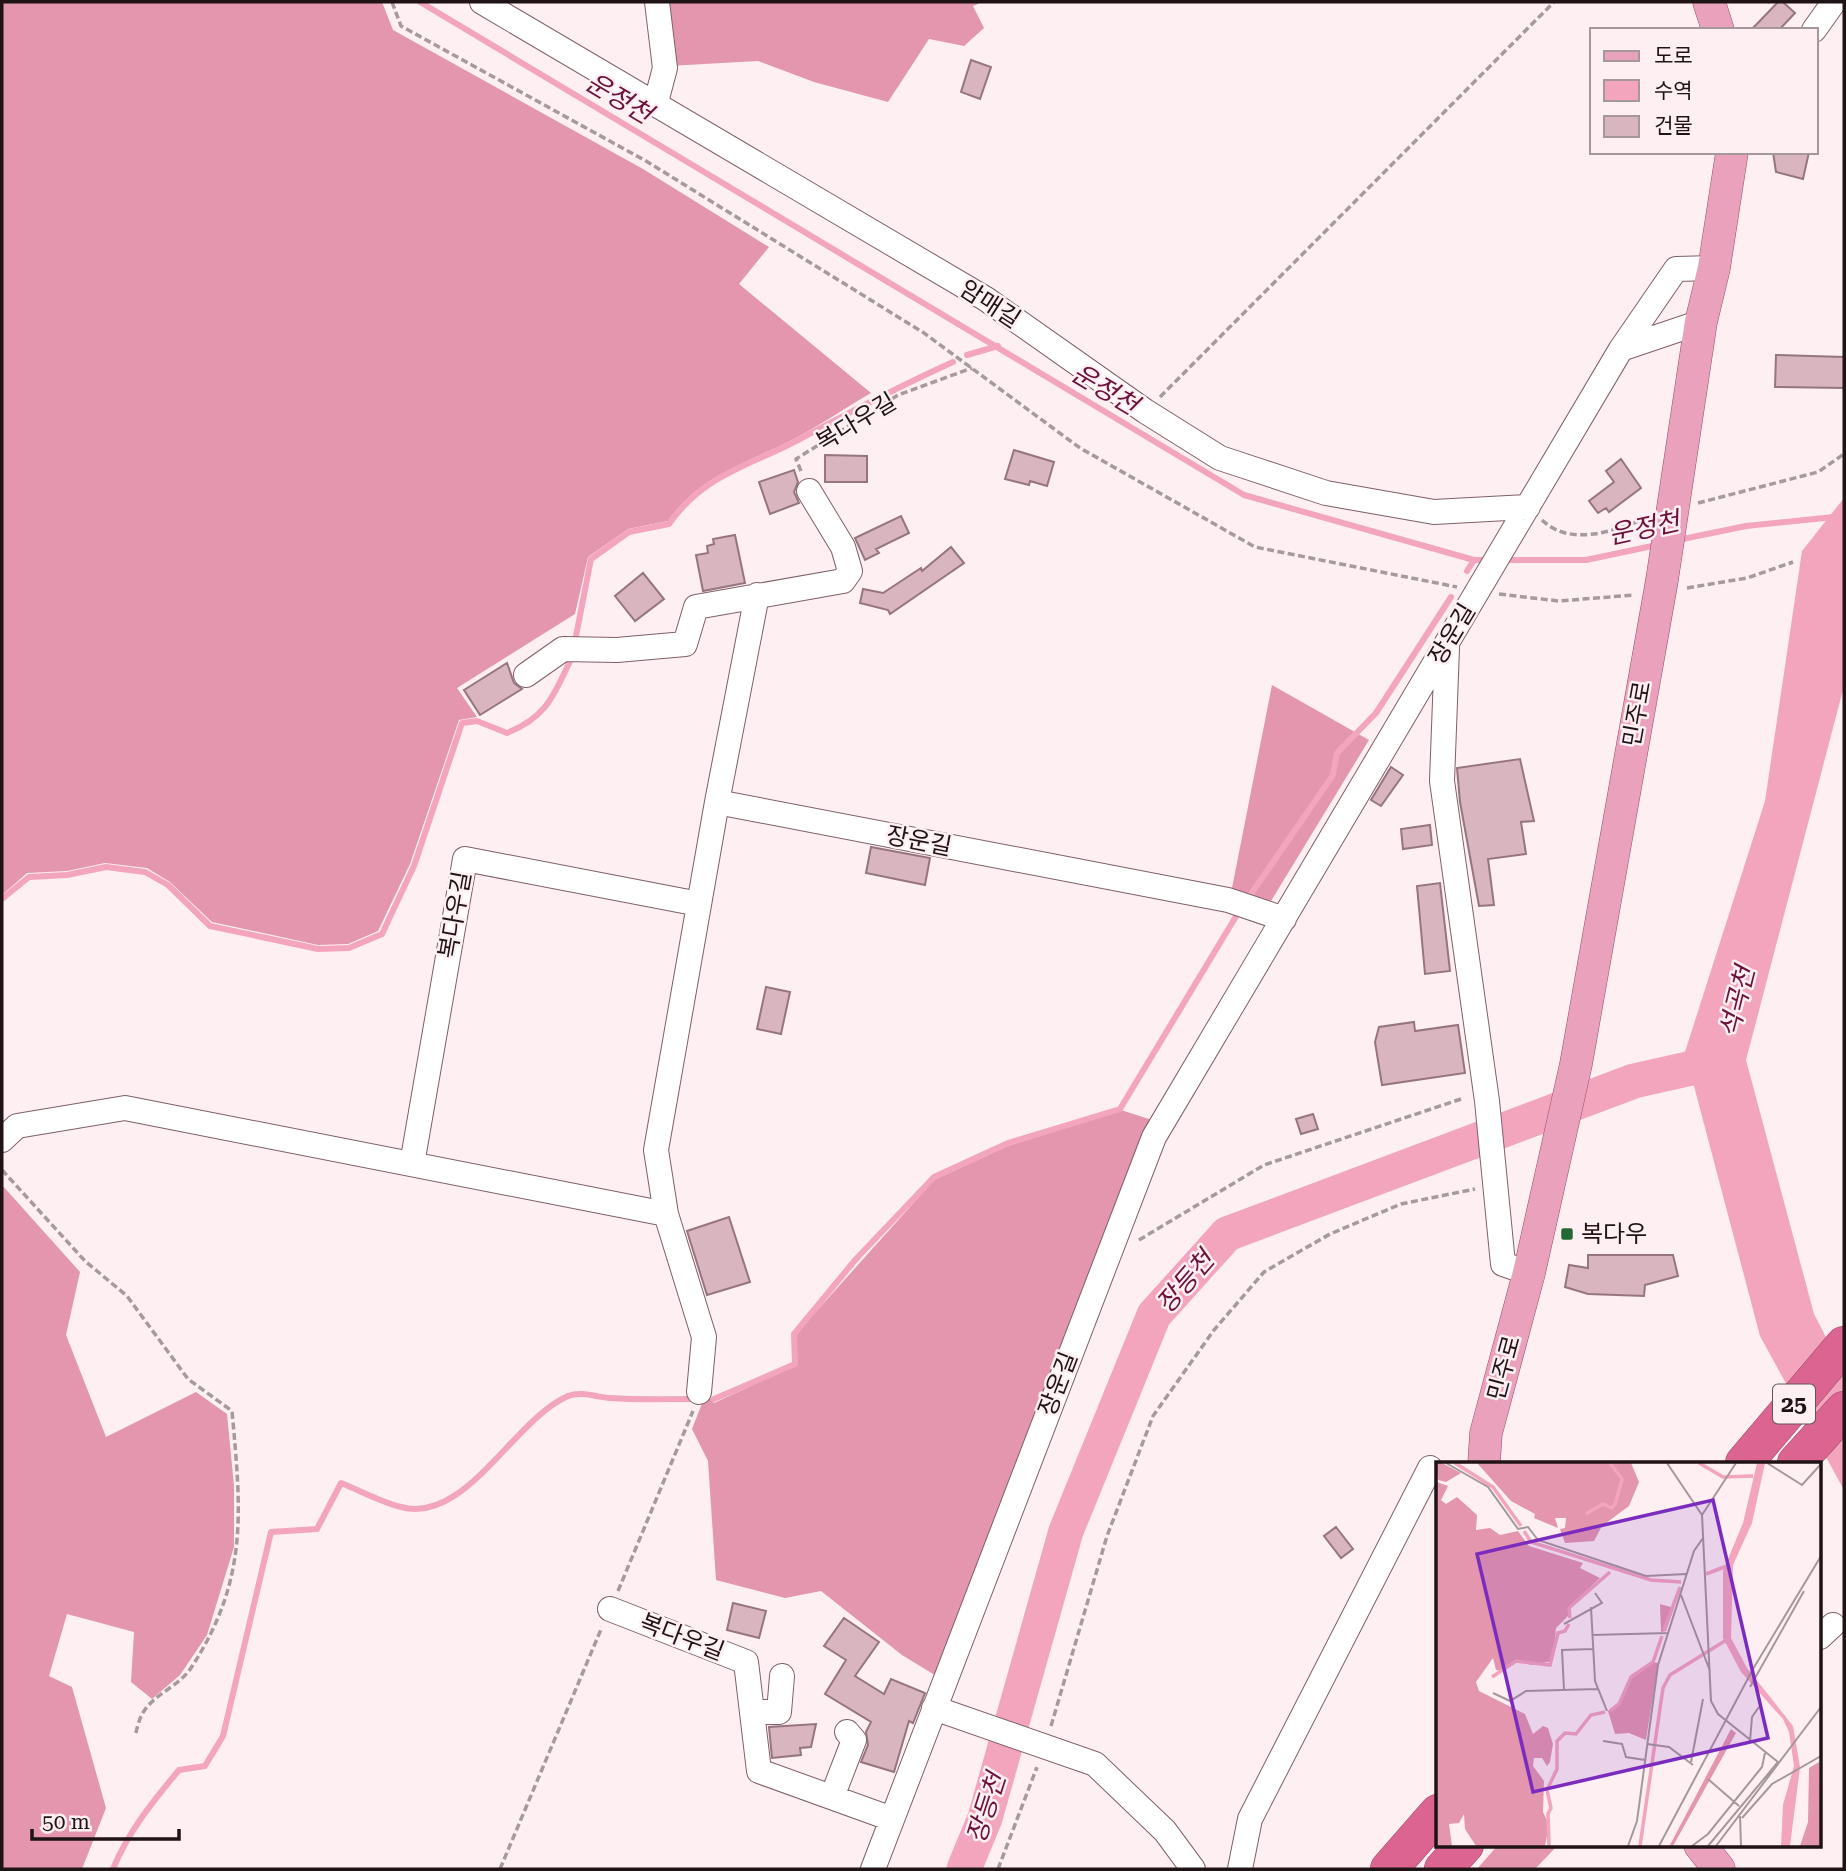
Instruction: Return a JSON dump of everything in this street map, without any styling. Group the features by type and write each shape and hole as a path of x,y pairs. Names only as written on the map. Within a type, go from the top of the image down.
{"highway":[{"name":"25","path":"1745,1462 1844,1345"},
{"name":"25","path":"1797,1462 1844,1410"},
{"path":"1389,1869 1436,1815"},
{"path":"1443,1869 1464,1846"}],"main road":[{"path":"1709,2 1717,28"},
{"name":"민주로","path":"1483,1462 1486,1433 1529,1273 1576,1064 1662,580 1701,322 1714,268 1732,154"}],"street":[{"name":"암매길","path":"482,2 656,102 986,299 1145,411 1220,458 1326,493 1434,512 1522,517"},
{"path":"656,102 665,68 657,2"},
{"path":"1815,28 1834,2"},
{"name":"장운길","path":"873,1869 1154,1137 1621,349 1676,269 1714,268"},
{"path":"1621,349 1701,322"},
{"path":"526,675 563,649 617,650 685,644 696,607 844,581 850,571 844,547 809,491"},
{"path":"698,1392 704,1336 666,1214 656,1150 717,802 757,595"},
{"path":"1448,642 1441,780 1485,1094 1503,1264 1529,1273"},
{"name":"장운길","path":"717,802 1228,900 1284,919"},
{"name":"복다우길","path":"411,1164 465,859 699,904"},
{"path":"2,1140 17,1126 125,1108 666,1214"},
{"path":"1240,1869 1251,1819 1430,1468"},
{"name":"복다우길","path":"610,1609 746,1662 760,1771 892,1819"},
{"path":"752,1712 779,1712 782,1676"},
{"path":"934,1708 1095,1764 1165,1832 1194,1869"},
{"path":"832,1797 855,1740 847,1732"}],"path":[{"path":"1145,411 1554,2"},
{"name":"복다우길","path":"809,491 796,459 898,395 972,368"},
{"path":"1106,1257 1264,1165 1485,1094"},
{"path":"2,1171 85,1261 127,1297 188,1379 232,1411 239,1490 238,1549 228,1588 212,1636 185,1677 144,1711 135,1736"},
{"path":"998,1869 1042,1745 1107,1536 1153,1416 1214,1329 1264,1272 1330,1234 1401,1204 1496,1180"}],"shaded area":[{"path":"2,2 382,2 393,30 643,169 769,247 739,284 871,393 802,435 708,482 680,506 668,521 628,529 588,557 575,614 457,688 477,717 459,720 410,864 378,931 348,944 318,945 212,922 170,882 147,868 105,863 67,871 27,873 2,895"},
{"path":"662,2 982,2 973,6 984,28 964,46 929,39 888,102 814,82 758,61 668,66"},
{"path":"1272,685 1369,740 1271,901 1231,893"},
{"path":"1121,1110 1155,1121 938,1677 902,1655 821,1591 785,1598 716,1580 708,1461 692,1429 706,1393 714,1403 797,1365 796,1334 934,1180 1008,1146"},
{"path":"2,1185 80,1272 66,1335 106,1437 196,1392 227,1414 234,1486 234,1547 207,1635 180,1675 152,1699 131,1682 134,1632 67,1614 49,1676 72,1687 106,1808 82,1869 2,1869"},
{"path":"1497,1846 1557,1846 1535,1869 1477,1869"}],"water":[{"name":"석곡천","path":"1844,498 1844,686 1746,1060 1814,1314 1844,1372 1844,1490 1760,1336 1685,1052 1765,801 1802,551"}],"building":[{"path":"1778,2 1783,2 1795,13 1781,28 1753,28"},
{"path":"971,60 991,67 980,99 961,92"},
{"path":"1773,154 1809,154 1803,179 1776,172"},
{"path":"1776,355 1844,357 1844,388 1775,387"},
{"path":"1014,450 1054,462 1047,486 1030,481 1029,485 1005,479"},
{"path":"825,455 867,456 867,482 825,482"},
{"path":"1621,459 1641,488 1609,512 1606,508 1598,513 1589,501 1614,482 1606,471"},
{"path":"794,470 798,482 794,492 799,503 770,514 759,482"},
{"path":"901,516 909,533 876,549 879,553 865,560 855,538"},
{"path":"735,535 745,583 703,591 696,555 708,553 707,546 714,544 713,539"},
{"path":"951,547 964,563 890,614 888,610 860,603 863,589 883,593 921,568 922,571"},
{"path":"643,573 664,599 635,621 615,596"},
{"path":"507,663 514,683 522,689 480,715 464,690"},
{"path":"1520,759 1534,821 1521,822 1526,854 1488,859 1494,905 1479,906 1460,802 1457,768"},
{"path":"1391,767 1403,775 1381,806 1371,800"},
{"path":"1430,825 1432,845 1403,849 1401,829"},
{"path":"871,847 930,858 925,885 866,873"},
{"path":"1440,883 1450,971 1425,974 1417,886"},
{"path":"766,987 790,992 781,1034 757,1029"},
{"path":"1414,1022 1415,1031 1458,1025 1465,1073 1382,1085 1375,1042 1379,1027"},
{"path":"1313,1114 1318,1129 1301,1134 1296,1119"},
{"path":"729,1217 750,1282 707,1295 687,1231"},
{"path":"1588,1255 1673,1255 1678,1276 1645,1285 1644,1296 1588,1294 1565,1287 1569,1265 1588,1268"},
{"path":"1336,1527 1353,1549 1341,1558 1324,1536"},
{"path":"733,1603 766,1611 759,1638 727,1630"},
{"path":"844,1618 879,1642 855,1676 884,1694 891,1679 925,1693 913,1723 909,1721 894,1772 861,1762 868,1745 866,1732 871,1722 825,1694 846,1660 824,1646"},
{"path":"816,1724 811,1747 800,1748 801,1755 772,1758 769,1727"}],"waterway":[{"name":"운정천","path":"420,2 1244,495 1474,560 1487,560"},
{"path":"967,355 998,346"},
{"path":"575,641 591,559 629,532 669,524 697,494 728,473 953,362"},
{"name":"운정천","path":"1678,540 1746,526 1844,516"},
{"name":"운정천","path":"1505,560 1586,560 1657,545"},
{"path":"1467,571 1474,560"},
{"path":"1251,894 1333,775 1337,753 1376,713 1451,597"},
{"path":"2,899 29,877 67,875 106,867 145,872 168,885 210,926 318,949 349,948 382,934 414,866 462,723 477,721 507,733 521,727 548,704 571,659"},
{"path":"714,1399 795,1364 794,1334 856,1259 934,1177 1008,1143 1120,1109 1238,913"},
{"name":"장등천","path":"964,1869 985,1818 1066,1531 1154,1315 1227,1234 1634,1081 1723,1061"},
{"path":"113,1869 134,1830 169,1782 179,1770 205,1766 223,1736 271,1532 317,1529 341,1483 401,1507 424,1508 447,1500 468,1486 548,1408 568,1396 584,1394 620,1399 691,1399"}],"place":[{"name":"복다우","path":"1567,1234"}]}
